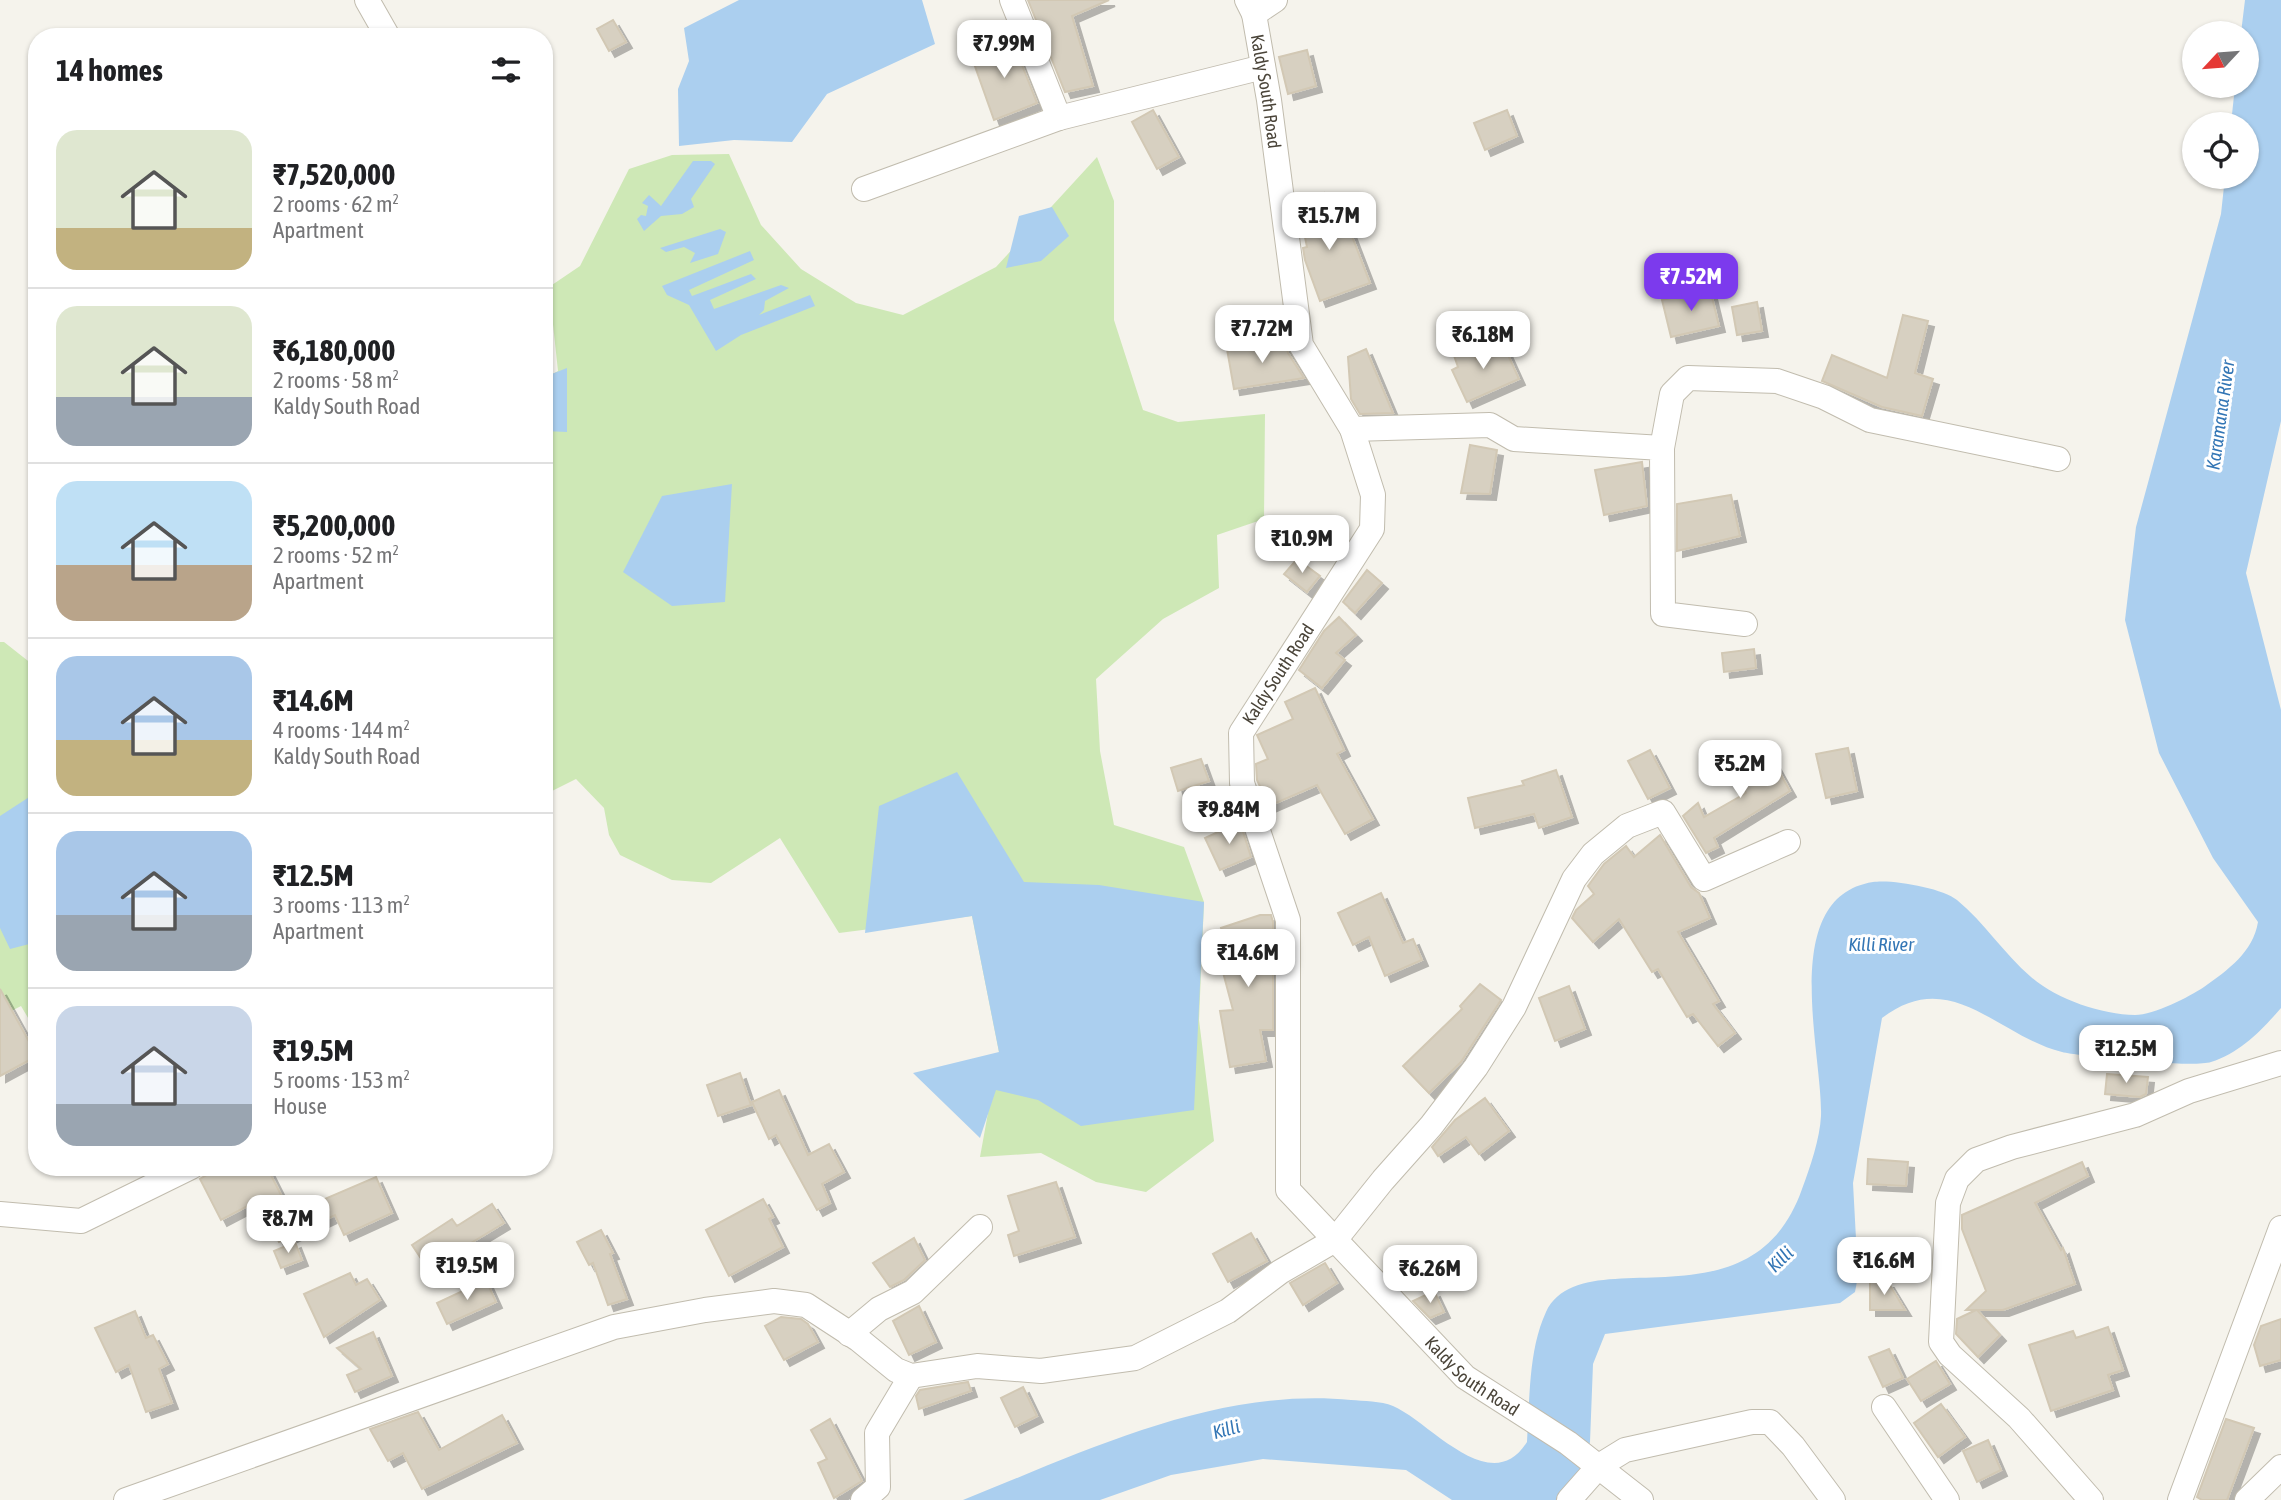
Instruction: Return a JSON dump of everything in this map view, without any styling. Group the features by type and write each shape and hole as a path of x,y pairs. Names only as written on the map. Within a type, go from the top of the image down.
{"street":[{"path":"367,0 383,28"},
{"path":"1012,0 1059,118"},
{"path":"1250,7 1275,0"},
{"name":"Kaldy South Road","path":"1250,7 1263,67 1301,345 1352,429 1373,495 1372,529 1241,733 1239,757 1242,783 1288,920 1287,1190 1465,1377 1559,1437 1641,1500"},
{"path":"864,189 1059,118 1263,67"},
{"path":"1745,624 1663,614 1662,448 1672,394 1688,378 1777,381 1824,397 1870,420 2058,459"},
{"path":"1352,429 1490,425 1514,439 1662,448"},
{"path":"126,1500 614,1327 774,1301 806,1305 896,1370 911,1376 977,1366 1041,1370 1135,1358 1228,1311 1280,1272 1335,1240 1383,1180 1432,1126 1476,1067 1514,1007 1574,879 1593,854 1627,827 1663,813 1704,879 1788,842"},
{"path":"2091,1500 2019,1418 1950,1355 1941,1342 1948,1203 1957,1179 1976,1160 2012,1147 2135,1115 2189,1091 2281,1063"},
{"path":"0,1214 81,1221 173,1176"},
{"path":"849,1334 879,1309 913,1292 980,1227"},
{"path":"2180,1500 2281,1228"},
{"path":"863,1500 878,1487 877,1433 911,1376"},
{"path":"1884,1407 1947,1500"},
{"path":"1569,1500 1599,1466 1625,1450 1752,1422 1770,1422 1793,1446 1833,1500"},
{"path":"2247,1500 2281,1467"}],"green space":[{"path":"729,154 761,225 801,269 856,303 903,315 996,267 1097,157 1114,201 1114,320 1143,410 1178,422 1265,414 1264,519 1217,535 1219,588 1163,619 1096,679 1100,751 1114,825 1184,847 1204,902 1199,1020 1214,1141 1146,1192 1096,1182 1041,1153 980,1157 999,1052 972,916 839,933 780,838 711,883 672,880 620,855 609,835 604,808 576,779 553,790 553,374 558,371 553,324 553,284 580,266 629,169 672,155"},
{"path":"0,642 4,642 28,661 28,1018 21,1006 0,1017"}],"water":[{"path":"739,0 922,0 935,44 827,94 792,142 734,140 679,146 678,89 689,61 684,28"},
{"path":"2245,0 2281,0 2281,421 2246,573 2281,710 2281,1008 2258,1032 2232,1053 2211,1062 2183,1064 2062,1052 2038,1044 1974,1009 1952,1001 1930,999 1907,1004 1882,1018 1853,1183 1858,1276 1855,1292 1840,1303 1605,1334 1593,1364 1590,1442 1580,1478 1562,1500 1452,1500 1406,1470 1263,1459 1171,1475 1100,1500 963,1500 1104,1443 1152,1427 1250,1403 1300,1399 1388,1404 1478,1460 1496,1463 1512,1458 1527,1442 1531,1376 1540,1327 1546,1312 1565,1291 1594,1281 1708,1272 1746,1259 1778,1233 1802,1189 1819,1134 1820,1089 1812,981 1815,946 1825,916 1843,894 1881,881 1916,885 1950,896 1967,909 2021,968 2041,985 2066,999 2094,1009 2122,1014 2143,1014 2181,1000 2222,974 2245,951 2258,922 2213,858 2159,753 2125,620 2136,527 2221,214 2224,189 2259,189 2259,112 2232,112 2234,98 2259,98 2259,21 2242,21"},
{"path":"693,161 711,161 715,164 691,199 694,207 682,214 661,216 644,231 637,219 641,215 646,216 648,206 642,203 649,195 661,206"},
{"path":"1052,207 1069,236 1041,261 1006,268 1019,216"},
{"path":"720,229 726,232 718,254 690,263 695,253 684,247 666,252 660,248"},
{"path":"750,251 754,260 689,290 692,296 751,274 756,279 710,300 714,309 781,285 789,288 765,301 764,310 759,315 810,295 815,306 741,335 716,351 689,305 667,295 662,286"},
{"path":"567,368 567,432 553,431 553,373"},
{"path":"732,484 725,602 672,606 623,572 662,496"},
{"path":"957,772 1024,882 1099,885 1204,902 1194,1110 1081,1126 1038,1100 996,1090 980,1138 913,1073 999,1052 972,916 865,933 879,806"},
{"path":"28,798 28,944 10,949 0,928 0,816"}],"building":[{"path":"1028,0 1109,0 1072,16 1093,86 1065,92"},
{"path":"613,20 626,42 609,51 597,29"},
{"path":"1012,40 1037,103 994,120 971,55"},
{"path":"1307,50 1316,86 1288,94 1279,57"},
{"path":"1153,110 1179,157 1157,169 1132,122"},
{"path":"1507,110 1517,136 1485,150 1474,123"},
{"path":"1324,193 1332,237 1350,231 1370,283 1320,301 1305,260 1303,248 1307,247 1297,198"},
{"path":"1710,289 1719,326 1671,337 1662,300"},
{"path":"1757,302 1762,331 1737,335 1732,307"},
{"path":"1903,315 1928,321 1915,373 1933,379 1922,416 1882,407 1822,381 1832,355 1887,378"},
{"path":"1285,339 1288,353 1304,378 1234,389 1227,349"},
{"path":"1471,344 1476,359 1504,346 1519,379 1467,402 1452,370 1458,367 1452,350"},
{"path":"1366,349 1393,413 1360,414 1351,399 1348,357"},
{"path":"1470,445 1497,450 1490,494 1461,493"},
{"path":"1642,462 1647,506 1604,515 1595,470"},
{"path":"1731,495 1740,536 1677,551 1677,504"},
{"path":"1297,559 1320,576 1307,592 1284,574"},
{"path":"1367,570 1382,583 1355,613 1343,602"},
{"path":"1339,617 1356,635 1336,653 1345,660 1322,688 1299,670 1324,631"},
{"path":"1754,649 1756,668 1724,672 1722,653"},
{"path":"1315,688 1344,750 1337,754 1373,819 1345,834 1317,785 1269,806 1257,780 1256,764 1268,759 1257,735 1293,719 1285,702"},
{"path":"1765,746 1790,791 1714,838 1718,847 1706,853 1683,816 1698,803 1704,817 1746,793 1734,772"},
{"path":"1848,748 1857,791 1826,798 1816,754"},
{"path":"1650,750 1670,788 1648,799 1628,761"},
{"path":"1201,759 1209,781 1178,791 1171,768"},
{"path":"1556,770 1572,817 1539,828 1534,814 1475,828 1468,798 1524,785 1522,781"},
{"path":"1240,822 1251,857 1220,870 1205,838"},
{"path":"1660,835 1691,887 1699,893 1710,918 1678,932 1719,1001 1713,1004 1735,1033 1718,1046 1693,1014 1687,1017 1658,969 1652,972 1619,919 1593,942 1572,918 1576,910 1594,894 1588,886 1604,864 1626,846 1634,857"},
{"path":"1381,893 1403,943 1413,939 1422,960 1385,976 1369,937 1353,945 1338,913"},
{"path":"1260,915 1271,915 1273,922 1273,944 1269,945 1273,961 1273,1030 1260,1030 1266,1061 1230,1067 1220,1011 1233,1010 1220,961 1231,958 1221,928"},
{"path":"1480,984 1501,1000 1461,1062 1429,1093 1403,1066 1462,1009 1460,1006"},
{"path":"1569,986 1585,1029 1555,1041 1539,998"},
{"path":"0,989 28,1040 28,1061 0,1076"},
{"path":"740,1073 751,1105 718,1116 707,1085"},
{"path":"2107,1074 2148,1077 2146,1094 2140,1097 2105,1094"},
{"path":"779,1090 808,1155 829,1144 844,1172 822,1184 830,1203 817,1210 776,1135 769,1139 752,1102"},
{"path":"1485,1098 1509,1131 1479,1154 1466,1137 1438,1156 1432,1147 1455,1120"},
{"path":"1868,1159 1908,1162 1906,1186 1867,1184"},
{"path":"2082,1162 2088,1176 2035,1203 2061,1250 2063,1248 2075,1284 2003,1310 1977,1310 2000,1335 1978,1357 1956,1334 1957,1319 1976,1310 1966,1310 1986,1291 1962,1229 1962,1215"},
{"path":"205,1176 272,1176 285,1203 292,1200 297,1211 376,1177 392,1213 344,1235 335,1215 279,1242 259,1200 221,1220 200,1179"},
{"path":"1056,1182 1075,1237 1014,1256 1008,1235 1019,1231 1008,1196"},
{"path":"763,1199 773,1217 769,1219 783,1247 729,1276 706,1230"},
{"path":"492,1204 504,1223 428,1269 412,1245 452,1219 457,1226"},
{"path":"601,1230 613,1253 610,1254 627,1299 608,1305 593,1263 589,1265 577,1242"},
{"path":"1251,1233 1267,1261 1228,1282 1213,1254"},
{"path":"914,1238 925,1260 904,1280 890,1287 873,1263"},
{"path":"295,1242 302,1260 281,1268 274,1251"},
{"path":"1325,1263 1337,1283 1303,1305 1290,1283"},
{"path":"350,1273 356,1285 367,1279 380,1300 324,1337 304,1294"},
{"path":"486,1280 496,1302 447,1324 437,1303"},
{"path":"1870,1282 1888,1282 1905,1310 1870,1310"},
{"path":"1434,1291 1444,1312 1430,1318 1413,1301"},
{"path":"919,1306 936,1342 909,1355 893,1321"},
{"path":"135,1311 146,1338 153,1335 168,1364 159,1369 172,1403 146,1412 129,1365 116,1372 95,1328"},
{"path":"781,1317 801,1319 808,1324 818,1342 784,1360 765,1326"},
{"path":"2281,1319 2281,1360 2260,1366 2254,1345 2261,1326"},
{"path":"2108,1327 2123,1370 2108,1375 2113,1390 2051,1411 2029,1345 2073,1331 2076,1338"},
{"path":"373,1332 392,1376 355,1392 347,1375 361,1369 337,1348"},
{"path":"1889,1349 1903,1378 1883,1387 1869,1357"},
{"path":"1936,1361 1950,1384 1921,1401 1907,1379"},
{"path":"968,1382 971,1391 919,1409 916,1396 920,1390"},
{"path":"1023,1387 1037,1416 1015,1427 1001,1398"},
{"path":"1941,1404 1965,1437 1938,1457 1914,1423"},
{"path":"418,1412 439,1450 502,1415 517,1443 422,1489 403,1453 388,1461 370,1429"},
{"path":"830,1419 862,1481 834,1498 818,1463 827,1459 811,1430"},
{"path":"2226,1419 2254,1428 2227,1500 2202,1500 2197,1497"},
{"path":"1988,1440 2001,1470 1977,1482 1963,1451"}],"water label":[{"name":"Karamana River","path":"2220,415"},
{"name":"Killi River","path":"1881,944"},
{"name":"Killi","path":"1780,1259"},
{"name":"Killi","path":"1226,1429"}]}
